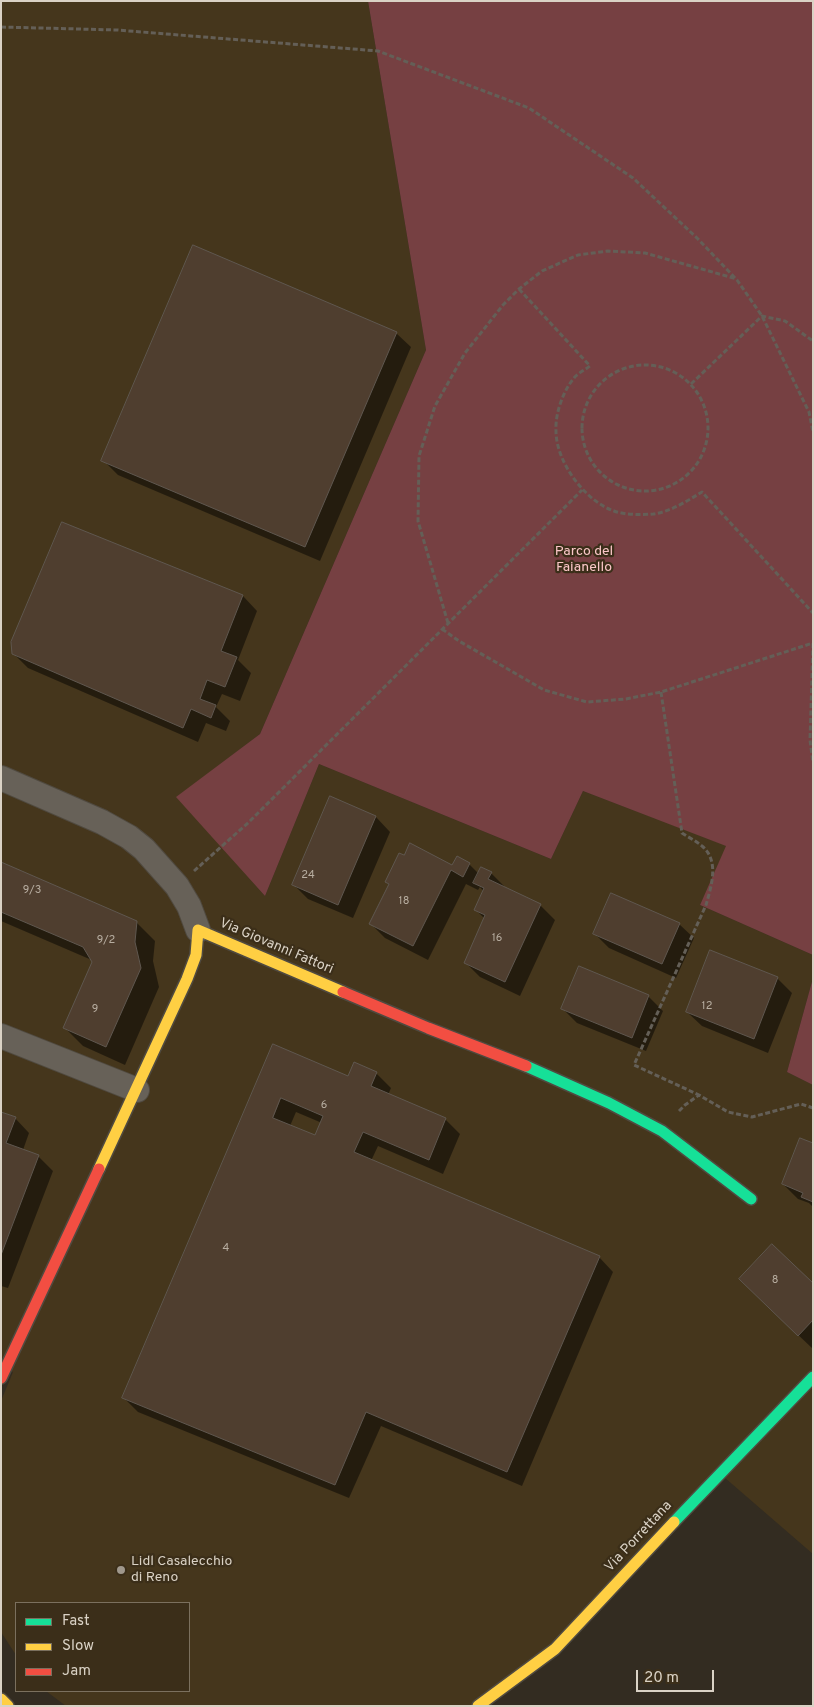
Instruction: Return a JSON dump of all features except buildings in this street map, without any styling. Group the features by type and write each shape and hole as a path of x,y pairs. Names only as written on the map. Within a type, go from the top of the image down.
{"street":[{"path":"1,778 102,822 129,837 144,849 177,886 189,906 198,930"},
{"name":"Via Giovanni Fattori","path":"1,1378 7,1349 137,1090 196,955 198,930 428,1028 548,1074 609,1103 662,1131 751,1199"},
{"path":"1,1036 137,1090"},
{"name":"Via Porrettana","path":"478,1706 555,1649 813,1377"},
{"path":"1,1699 8,1706"}],"path":[{"path":"1,27 116,30 378,51 529,108 633,178 698,239 737,280 762,316 809,412 813,432"},
{"path":"448,623 418,521 420,456 434,406 464,353 503,305 519,289 542,272 578,255 608,251 645,253 737,280"},
{"path":"519,289 590,366 575,377 567,388 560,404 556,432 562,458 582,490 599,503 615,511 636,514 654,514 679,505 702,492 813,613"},
{"path":"762,316 785,321 813,341"},
{"path":"692,384 762,316"},
{"path":"634,365 655,365 675,372 692,384 703,402 709,422 707,440 698,463 684,479 666,489 645,492 624,489 605,478 591,463 583,444 581,423 587,403 598,385 614,372 634,365"},
{"path":"177,886 249,822 582,490"},
{"path":"442,629 544,690 587,702 626,699 661,692 813,643 810,740 813,763"},
{"path":"661,692 682,833 703,847 712,862 713,880 706,906 634,1066 699,1095 728,1112 752,1117 801,1104 813,1108"},
{"path":"662,1131 684,1105 699,1095"}],"shaded area":[{"path":"1,1 368,1 426,350 260,734 177,797 265,896 319,764 551,859 583,791 727,846 700,905 813,955 813,978 787,1072 813,1085 813,1554 717,1471 573,1626 471,1706 66,1706 47,1692 190,1692 190,1602 15,1602 15,1653 1,1632 1,1401 13,1372 1,1366"}],"green space":[{"name":"Parco del Faianello","path":"368,1 813,1 813,955 700,905 726,846 583,791 551,859 319,764 265,896 176,797 260,734 426,350"},
{"path":"813,978 813,1085 787,1072"}],"traffic: fast":[{"path":"526,1066 609,1103 662,1131 751,1199"},
{"path":"674,1522 813,1377"}],"traffic: slow":[{"path":"99,1169 187,979 196,955 198,930 343,992"},
{"path":"478,1706 555,1649 674,1522"},
{"path":"1,1699 8,1706"}],"traffic: jam":[{"path":"343,992 428,1028 526,1066"},
{"path":"1,1378 99,1169"}],"place":[{"name":"Lidl Casalecchio di Reno","path":"121,1570"}]}
